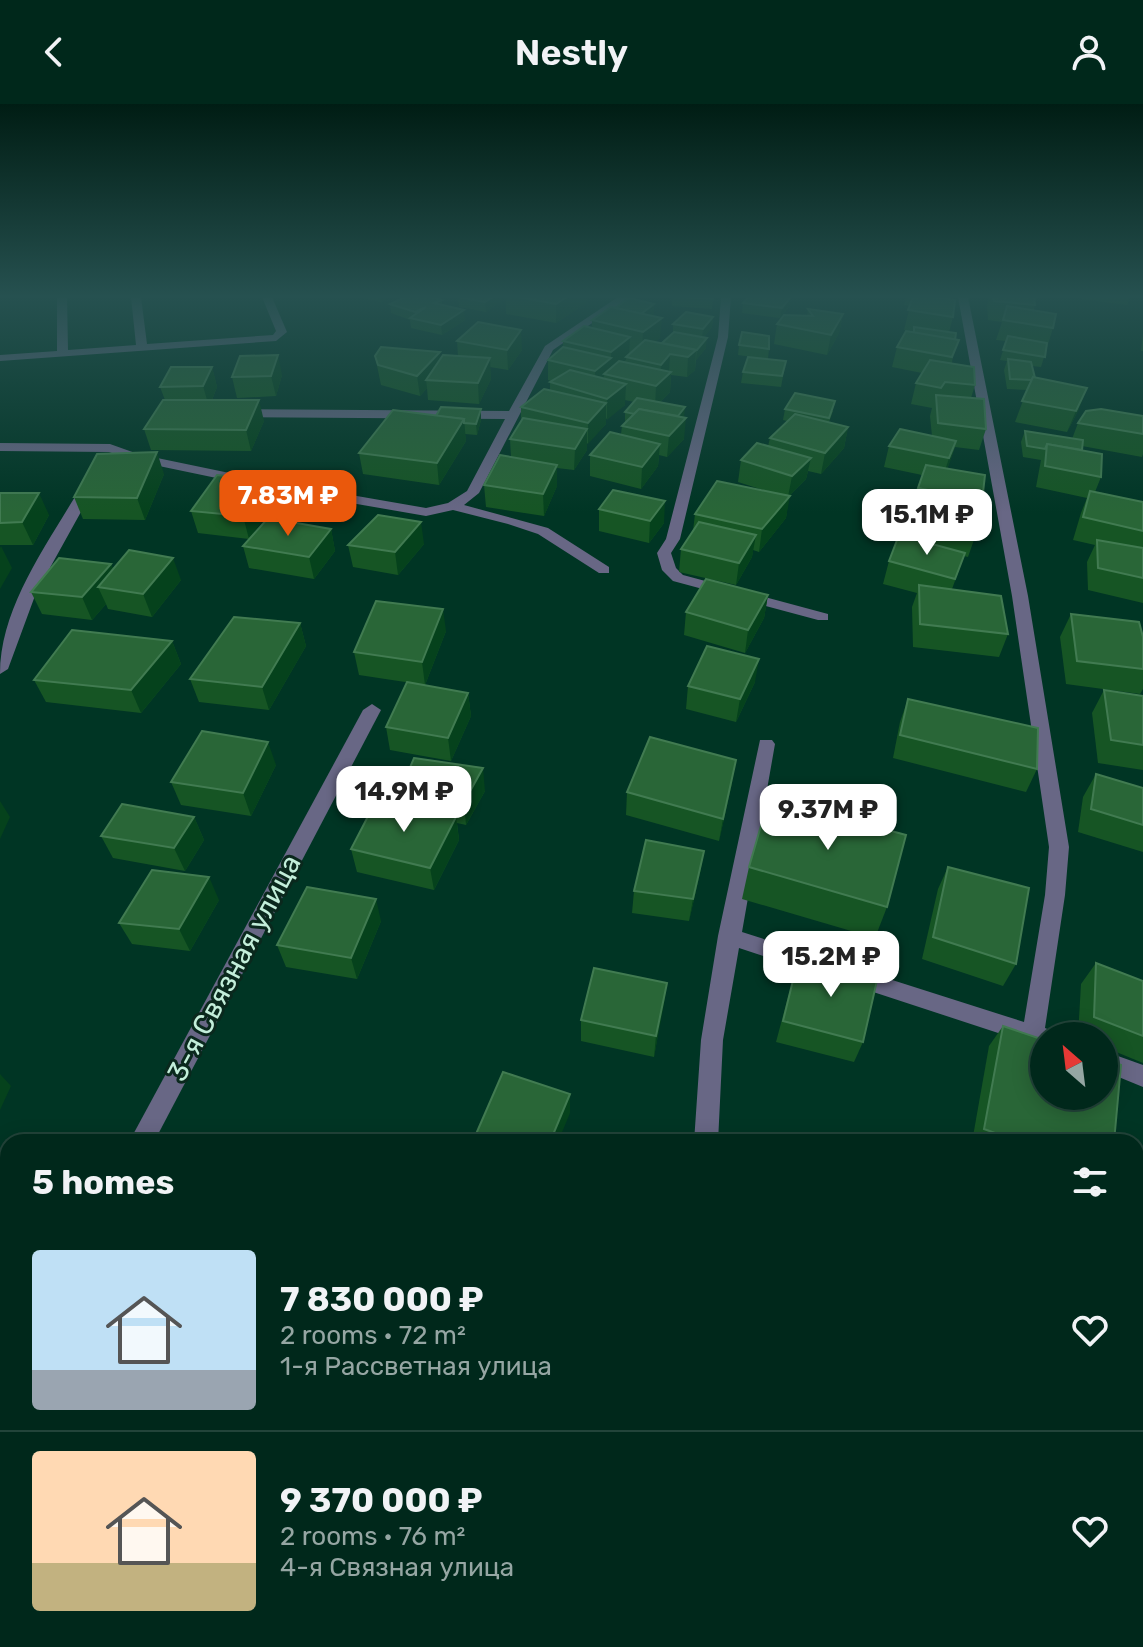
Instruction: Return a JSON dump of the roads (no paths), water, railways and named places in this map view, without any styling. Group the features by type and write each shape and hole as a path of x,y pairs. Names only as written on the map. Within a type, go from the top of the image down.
{"street":[{"path":"0,447 102,461 135,457 259,483 426,512 453,506 472,493 537,369"},
{"path":"715,369 673,539 664,553 665,561 678,578 823,617"},
{"path":"977,369 1020,596 1059,847 1040,1022"},
{"path":"216,413 511,415"},
{"path":"0,669 28,593 102,461"},
{"path":"453,506 543,531 604,570"},
{"name":"3-я Связная улица","path":"145,1134 372,710"},
{"path":"706,1134 712,1040 766,744"},
{"path":"729,936 1030,1033"},
{"path":"1118,1066 1143,1076"}]}
